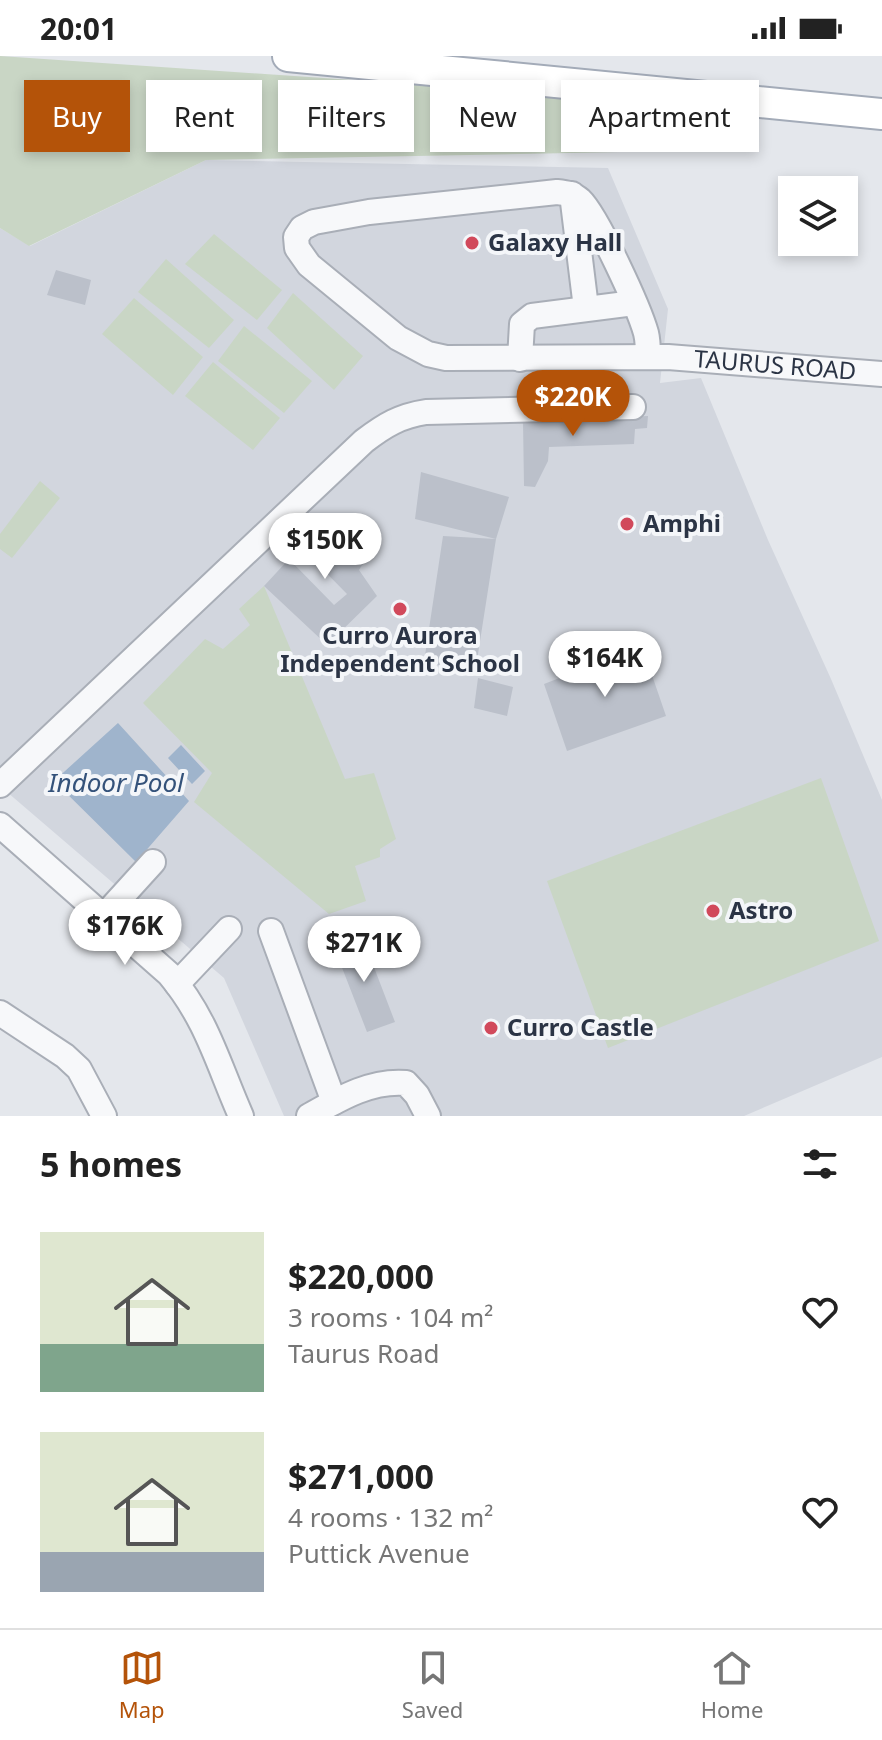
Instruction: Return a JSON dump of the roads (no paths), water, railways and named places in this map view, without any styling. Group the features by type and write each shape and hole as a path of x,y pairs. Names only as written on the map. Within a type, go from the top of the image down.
{"main road":[{"path":"288,56 882,114"}],"street":[{"name":"TAURUS ROAD","path":"572,194 557,192 369,212 314,222 302,228 296,237 297,248 309,265 398,338 428,354 446,358 658,357 882,374"},
{"path":"572,194 583,203 595,221 658,357"},
{"path":"572,194 586,308"},
{"path":"520,359 522,324 532,316 634,303"},
{"path":"0,785 364,441 388,422 405,415 426,412 633,407"},
{"path":"0,825 177,984 202,1019 241,1116"},
{"path":"104,916 153,862"},
{"path":"177,984 229,929"},
{"path":"271,931 334,1102"},
{"path":"0,1013 65,1056 79,1069 104,1116"},
{"path":"309,1116 376,1084 390,1082 406,1083 417,1095 428,1116"}],"water":[{"name":"Indoor Pool","path":"118,723 189,801 136,862 54,781"},
{"path":"181,745 205,771 192,784 168,758"}],"place":[{"name":"Galaxy Hall","path":"472,243"},
{"name":"Amphi","path":"627,524"},
{"name":"Curro Aurora Independent School","path":"400,609"},
{"name":"Astro","path":"713,911"},
{"name":"Curro Castle","path":"491,1028"}]}
